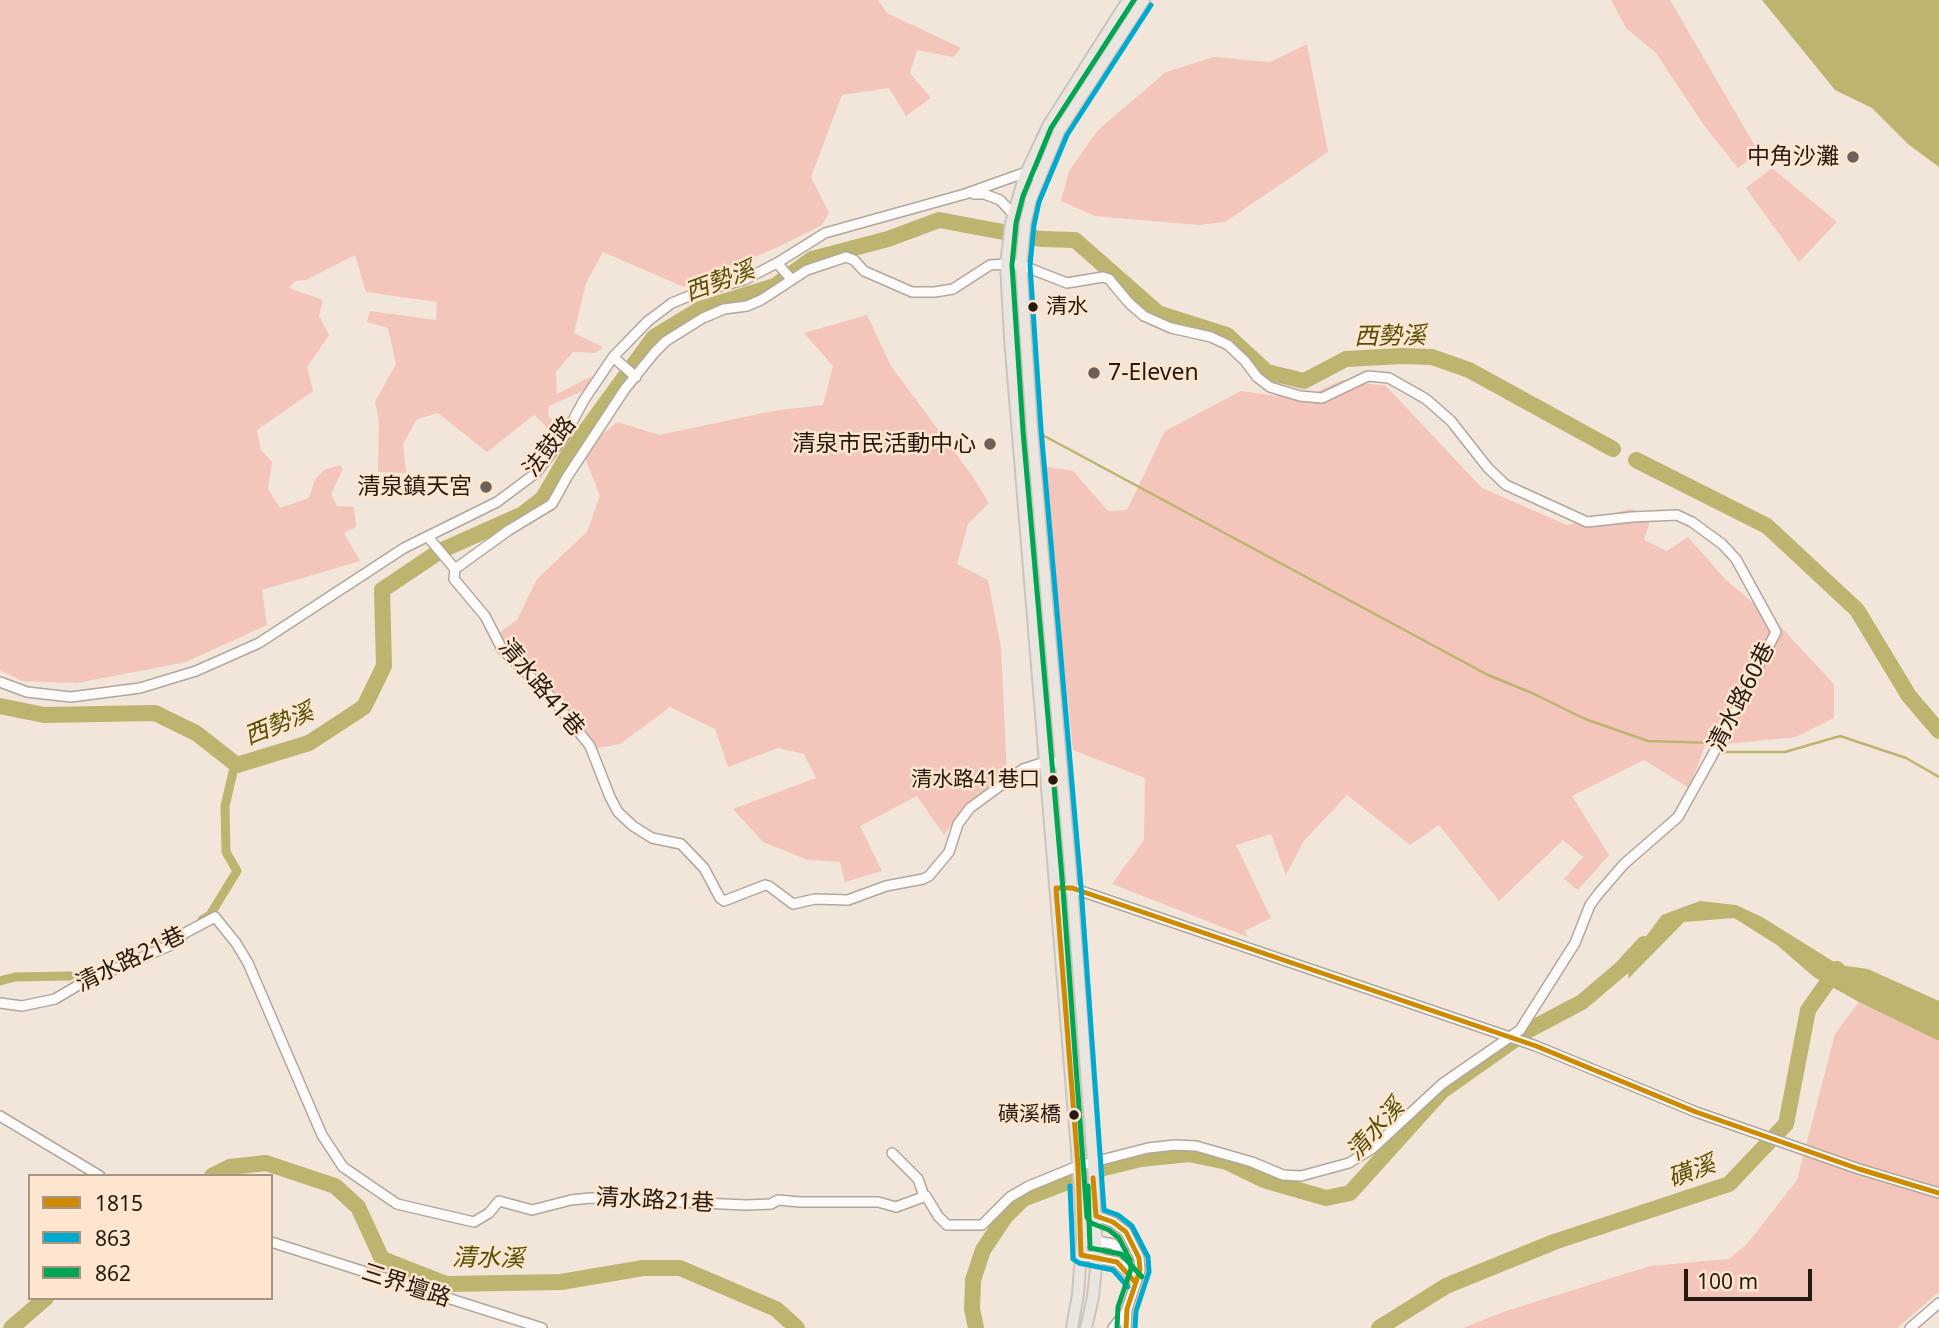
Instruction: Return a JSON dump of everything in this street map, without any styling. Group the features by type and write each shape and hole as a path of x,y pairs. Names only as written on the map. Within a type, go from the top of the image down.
{"main road":[{"path":"1072,1328 1079,1294 1082,1242 1080,1188 1006,264 1012,218 1025,175 1048,126 1128,0"},
{"path":"1086,1328 1093,1297 1097,1257 1093,1165 1021,265 1025,224 1039,175 1059,131 1144,0"}],"street":[{"name":"法鼓路","path":"0,682 27,692 71,697 141,688 196,671 259,643 404,548 497,502 536,473 565,435 584,400 613,357 648,321 671,303 744,280 778,263 825,233 965,194 1021,174 1039,175"},
{"path":"965,194 984,194 1000,200 1012,218"},
{"path":"455,569 509,530 552,504 567,477 636,377 666,341 703,318 724,309 747,306 807,270 846,257 854,260 863,271 912,292 953,289 990,265 1006,264"},
{"path":"778,263 792,281"},
{"name":"清水路60巷","path":"1006,264 1021,265 1067,283 1109,279 1144,316 1171,328 1211,337 1228,345 1257,377 1270,387 1300,396 1322,398 1368,376 1389,378 1426,399 1451,421 1488,468 1506,485 1527,496 1587,522 1677,515 1722,544 1736,559 1776,632 1678,817 1624,863 1599,893 1590,905 1575,943 1557,973 1520,1030 1510,1038"},
{"path":"613,357 636,377"},
{"name":"清水路41巷","path":"428,537 455,569 454,579 485,616 502,649 551,697 590,746 618,812 652,838 681,845 704,868 724,901 765,886 769,886 793,904 815,899 848,900 886,886 923,879 929,876 949,852 958,824 970,808 1023,769 1045,762"},
{"path":"1045,762 1060,764"},
{"path":"1056,888 1072,888 1536,1045 1696,1112 1859,1169 1939,1193"},
{"name":"清水路21巷","path":"0,1003 22,1006 55,999 82,983 169,946 185,933 215,917 248,963 322,1135 334,1155 343,1167 397,1204 474,1222 489,1213 499,1201 532,1210 590,1198 746,1205 778,1200 878,1202 896,1207 924,1196"},
{"path":"892,1153 918,1180 924,1196 929,1198 947,1225 982,1225 1010,1197 1029,1186 1078,1168 1148,1148 1196,1146 1221,1152 1283,1175 1301,1176 1349,1163 1373,1148 1442,1084 1510,1038"},
{"path":"0,1116 97,1174"},
{"path":"1096,1216 1126,1232 1139,1258 1140,1270 1127,1309 1126,1328"},
{"path":"1082,1242 1113,1244 1126,1255 1135,1282"},
{"name":"三界壇路","path":"273,1243 542,1328"},
{"path":"1081,1255 1117,1262 1135,1282"},
{"path":"1910,1328 1939,1303"},
{"path":"1113,1328 1127,1309"}],"shaded area":[{"path":"0,0 878,0 887,13 961,48 953,57 917,50 910,73 931,98 906,116 889,88 842,95 811,177 829,213 822,225 684,287 603,252 586,283 574,333 603,347 595,353 573,352 556,372 557,394 592,376 587,389 549,406 548,416 560,428 551,431 534,415 487,452 438,413 417,419 403,444 406,473 378,472 379,421 375,402 396,364 388,328 367,322 370,311 436,320 437,302 366,292 355,255 306,280 295,281 289,288 323,300 319,316 329,335 307,367 313,391 257,430 261,450 272,462 268,489 280,508 309,498 315,479 324,470 340,465 343,469 331,494 337,506 354,507 356,527 344,533 360,561 262,590 267,625 186,662 77,683 22,681 0,670"},
{"path":"1611,0 1670,0 1759,153 1738,168 1703,124 1656,53 1626,28"},
{"path":"1762,0 1939,0 1939,167 1908,144 1872,108 1835,90"},
{"path":"1307,44 1328,152 1225,222 1199,225 1095,216 1061,201 1069,171 1098,130 1166,72 1214,57 1270,62"},
{"path":"1772,168 1837,222 1799,262 1746,188"},
{"path":"867,315 891,366 973,477 989,503 968,524 957,564 988,580 1001,648 1007,775 968,804 944,835 917,796 860,826 882,871 845,882 840,862 808,860 763,842 733,809 816,778 804,754 778,748 728,767 715,729 670,707 620,744 597,748 537,674 492,638 517,620 537,579 587,532 600,496 582,450 618,422 659,435 773,411 823,405 833,366 804,333"},
{"path":"1342,380 1386,386 1482,488 1567,525 1630,509 1652,515 1644,540 1667,551 1688,537 1725,579 1779,625 1834,684 1834,718 1796,737 1705,746 1689,788 1644,760 1572,796 1609,855 1578,890 1564,879 1583,857 1563,840 1499,901 1439,825 1410,845 1347,795 1303,842 1286,875 1271,834 1236,845 1271,918 1244,931 1248,937 1112,884 1144,840 1145,778 1073,750 1043,466 1073,471 1108,511 1127,510 1165,431 1241,391 1301,399"},
{"path":"1700,901 1736,905 1762,917 1839,965 1868,969 1939,1001 1939,1041 1814,977 1777,945 1734,918 1684,922 1628,979 1630,958 1662,915"},
{"path":"1859,1002 1939,1041 1939,1292 1897,1328 1463,1328 1506,1311 1650,1266 1729,1259 1747,1244 1797,1180 1835,1034"}],"waterway":[{"name":"西勢溪","path":"0,706 44,715 155,713 196,733 237,765 309,743 364,707 384,666 382,590 440,551 523,514 543,498 568,455 654,337 700,309 775,286 812,259 888,239 939,220 1041,239 1075,240 1158,313 1227,335 1267,372 1304,381 1346,359 1432,357 1469,370 1613,449"},
{"path":"1037,432 1488,675 1585,719 1648,741 1715,743"},
{"name":"西勢溪","path":"1636,460 1767,526 1857,610 1909,696 1939,731"},
{"path":"1722,752 1785,752 1840,736 1906,758 1939,777"},
{"path":"202,920 210,915 237,871 226,852 225,806 237,765"},
{"path":"148,951 166,941"},
{"name":"清水溪","path":"976,1328 972,1309 973,1280 983,1250 1005,1217 1023,1199 1104,1168 1141,1159 1189,1154 1227,1162 1264,1180 1326,1198 1350,1193 1442,1091 1527,1031 1582,1002 1622,968 1644,944"},
{"name":"磺溪","path":"1379,1328 1446,1286 1554,1242 1729,1184 1786,1124 1808,1010 1837,969"},
{"path":"0,981 15,977 70,976"},
{"name":"清水溪","path":"216,1174 230,1167 266,1163 335,1186 358,1207 382,1259 446,1284 561,1282 643,1268 680,1268 776,1309 797,1328"},
{"name":"清水溪","path":"11,1328 44,1300"}],"transit line":[{"name":"862","path":"1117,1328 1118,1307 1131,1269 1130,1260 1119,1238 1109,1230 1091,1223 1087,1217 1012,265 1016,223 1023,196 1051,128 1134,0"},
{"name":"863","path":"1135,1328 1136,1311 1149,1272 1148,1257 1132,1226 1118,1215 1104,1210 1081,887 1041,429 1030,265 1039,202 1067,135 1151,5"},
{"name":"1815","path":"1135,1282 1117,1262 1081,1255 1078,1166 1056,888 1072,888 1536,1046 1696,1112 1859,1169 1939,1193"},
{"name":"1815","path":"1093,1178 1096,1216 1113,1222 1126,1232 1139,1258 1140,1270 1127,1309 1126,1328"},
{"name":"863","path":"1070,1186 1073,1259 1079,1263 1113,1270 1128,1287"},
{"name":"862","path":"1088,1186 1090,1248 1121,1254 1142,1277"}],"place":[{"name":"中角沙灘","path":"1853,157"},
{"name":"清水","path":"1033,307"},
{"name":"7-Eleven","path":"1094,373"},
{"name":"清泉市民活動中心","path":"990,444"},
{"name":"清泉鎮天宮","path":"486,487"},
{"name":"清水路41巷口","path":"1053,780"},
{"name":"磺溪橋","path":"1074,1115"}]}
